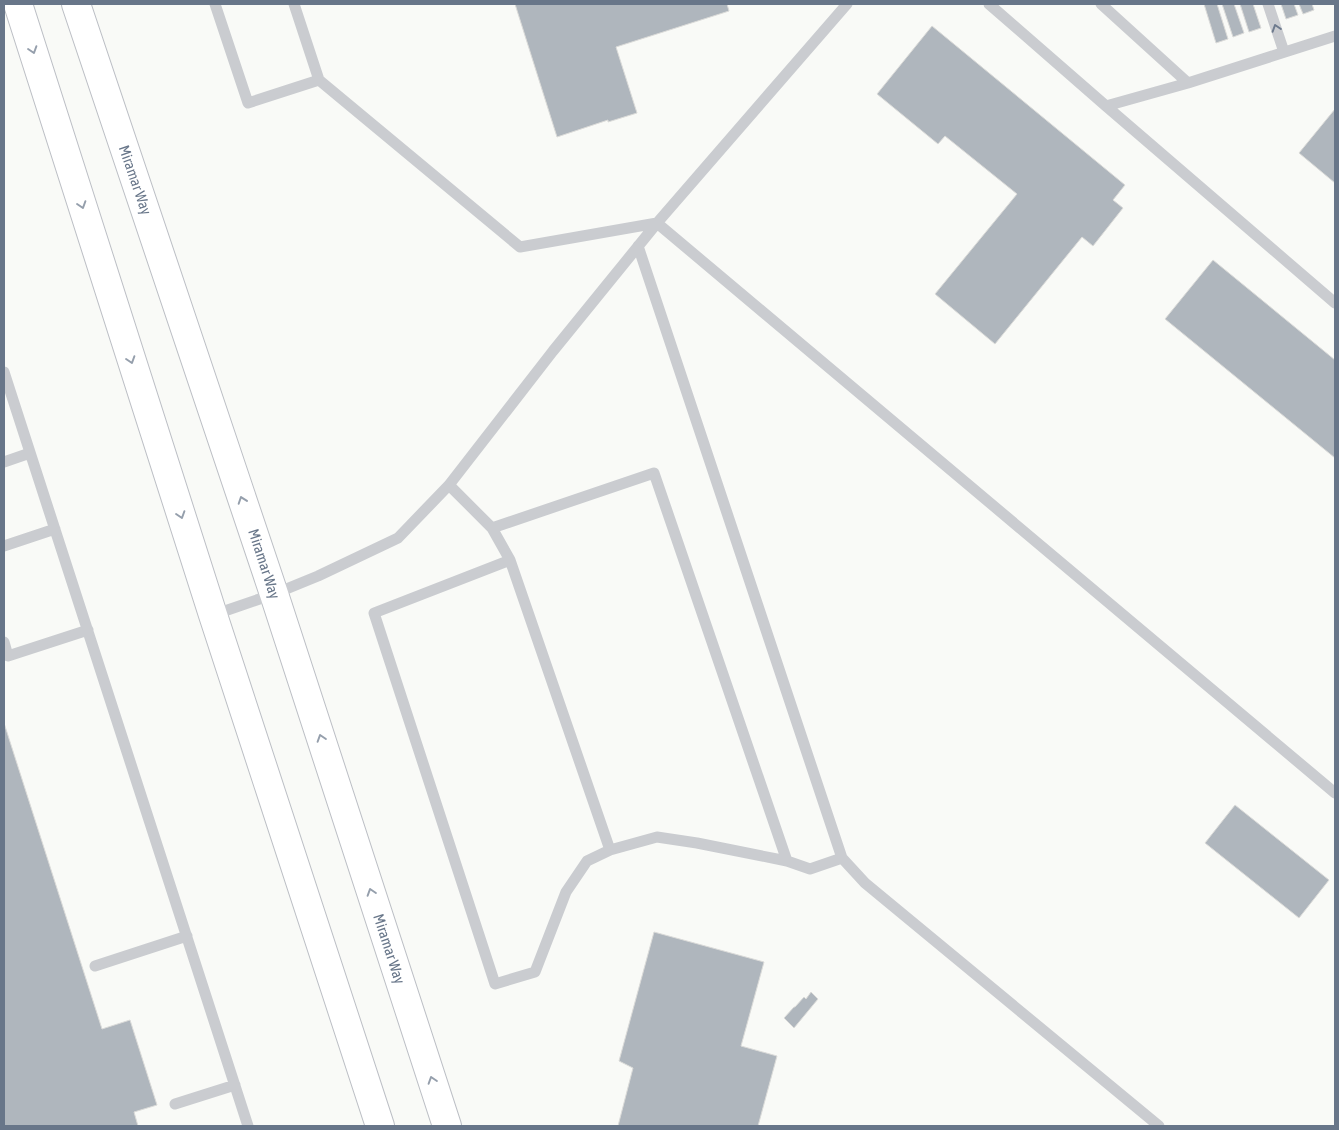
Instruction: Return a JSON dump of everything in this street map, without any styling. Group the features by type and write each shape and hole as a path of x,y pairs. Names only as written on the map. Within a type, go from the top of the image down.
{"main road":[{"path":"18,4 213,615 380,1126"},
{"name":"Miramar Way","path":"76,4 274,594 447,1126"}],"lane":[{"path":"215,4 248,103 319,80"},
{"path":"294,4 319,80 520,247 657,223 1335,793"},
{"path":"989,4 1335,303"},
{"path":"1101,4 1188,83"},
{"path":"1268,4 1284,52"},
{"path":"213,615 274,594 318,576 398,538 449,485 553,351 638,246 845,5"},
{"path":"1106,106 1188,83 1335,36"},
{"path":"638,246 842,858 865,883 1159,1126"},
{"path":"4,372 248,1126"},
{"path":"4,462 30,453"},
{"path":"492,528 654,473 787,862"},
{"path":"449,485 492,528 510,560 610,850"},
{"path":"4,546 55,529"},
{"path":"510,560 374,613 495,984 535,972 566,892 587,861 610,850 657,837 697,843 787,862 810,869 842,858"},
{"path":"4,642 8,656 88,630"},
{"path":"95,966 187,936"},
{"path":"174,1104 235,1085"}],"building":[{"path":"515,4 727,4 729,11 616,47 637,113 608,122 608,120 557,137"},
{"path":"1204,4 1217,4 1228,39 1216,43"},
{"path":"1222,4 1234,4 1244,33 1233,37"},
{"path":"1240,4 1253,4 1261,28 1249,32"},
{"path":"1281,4 1294,4 1298,15 1286,19"},
{"path":"1299,4 1312,4 1314,10 1303,14"},
{"path":"932,26 1125,185 1113,200 1123,208 1093,246 1082,237 995,344 935,294 1017,194 945,136 938,144 877,94"},
{"path":"1335,109 1335,183 1299,153"},
{"path":"1213,260 1335,360 1335,458 1165,319"},
{"path":"4,723 102,1029 130,1020 157,1105 134,1112 138,1126 4,1126"},
{"path":"1235,805 1329,880 1299,918 1205,843"},
{"path":"654,932 764,962 741,1046 777,1056 758,1126 618,1126 633,1068 619,1061"},
{"path":"811,992 818,999 794,1028 784,1018 804,997 806,999"}]}
